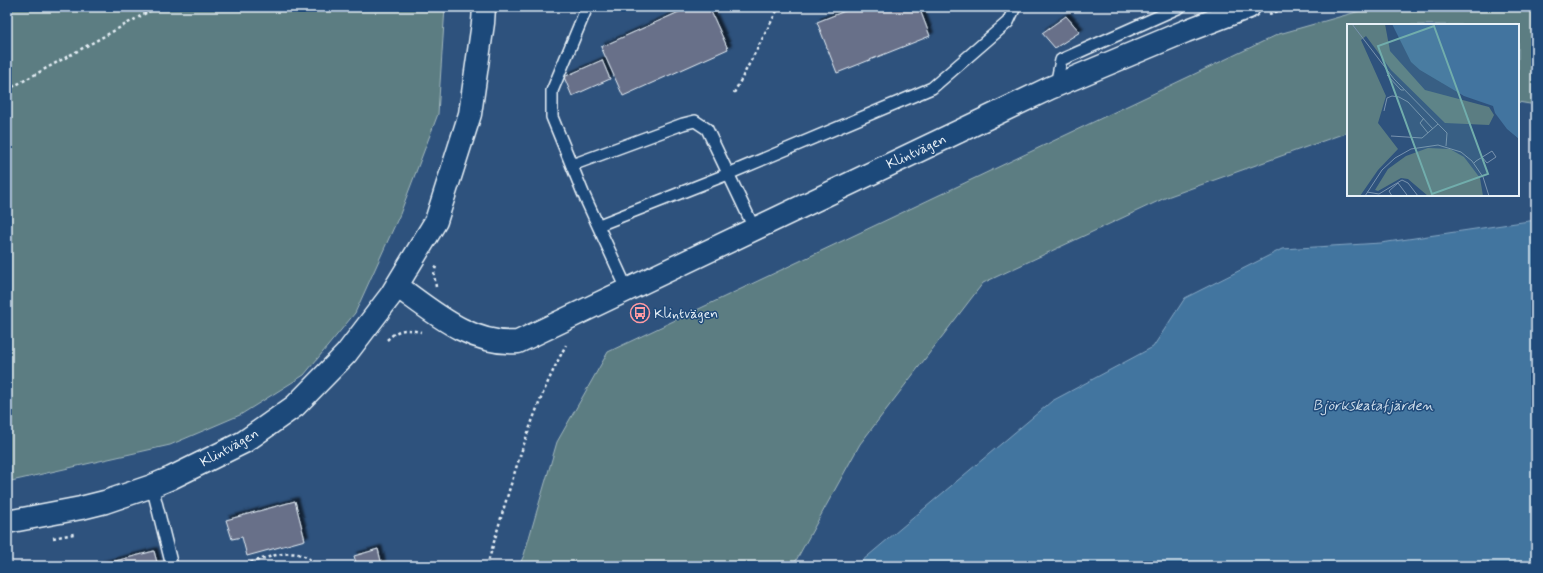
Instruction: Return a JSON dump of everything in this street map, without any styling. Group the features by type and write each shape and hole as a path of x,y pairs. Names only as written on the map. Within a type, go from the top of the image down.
{"street":[{"name":"Klintvägen","path":"7,522 87,507 152,486 244,442 295,406 346,354 391,295 436,221 470,114 484,7"},
{"name":"Klintvägen","path":"397,286 442,318 473,335 506,343 518,342 1056,85 1186,31 1249,7"}],"lane":[{"path":"587,7 552,91 552,117 627,289"},
{"path":"599,225 728,174 932,88 1008,22 1015,7"},
{"path":"1056,85 1061,60 1180,7"},
{"path":"572,165 683,124 695,121 707,128 754,228"},
{"path":"152,486 172,566"}],"path":[{"path":"7,90 157,7"},
{"path":"734,93 780,7"},
{"path":"437,263 434,274 437,290"},
{"path":"487,566 532,418 552,370 567,342"},
{"path":"239,566 286,553 297,553 304,555 316,566"}],"green space":[{"path":"7,7 445,7 438,114 400,214 355,313 304,375 240,415 170,445 7,482"},
{"path":"1374,7 1536,7 1536,105 1519,102 1519,24 1347,24 1347,132 1167,197 983,283 860,444 793,566 519,566 524,555 557,442 608,352 1279,34"}],"water":[{"name":"Björkskatafjärden","path":"1536,220 1536,566 856,566 1052,401 1153,347 1185,298 1282,249 1381,243"}],"building":[{"path":"690,7 709,7 728,49 623,96 601,47"},
{"path":"855,7 919,7 930,36 837,73 817,22"},
{"path":"1066,16 1080,32 1055,48 1042,33"},
{"path":"602,60 610,79 572,96 564,77"},
{"path":"295,501 305,540 247,556 242,537 232,539 226,520"},
{"path":"378,549 382,565 357,566 354,556"},
{"path":"154,551 158,566 96,566"}],"place":[{"name":"Klintvägen","path":"640,313"}]}
